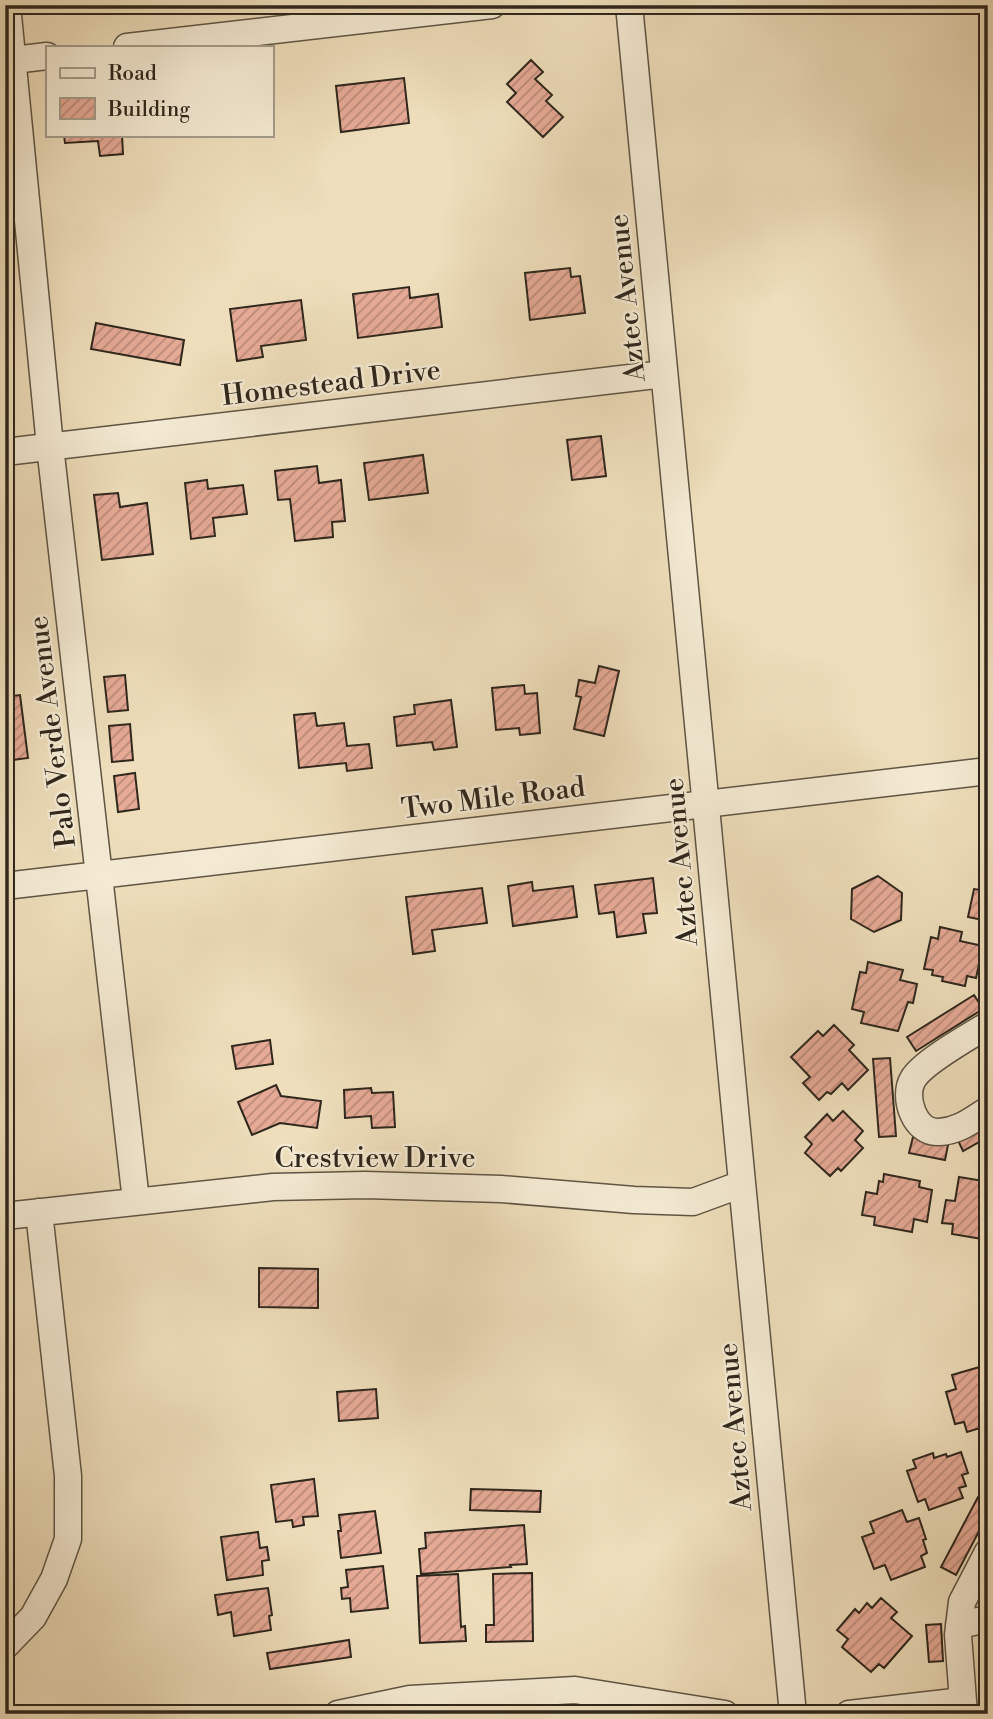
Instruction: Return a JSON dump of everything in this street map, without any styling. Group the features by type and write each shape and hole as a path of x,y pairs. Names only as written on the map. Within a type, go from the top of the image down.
{"street":[{"name":"Palo Verde Avenue","path":"7,5 9,61 50,446 136,1201"},
{"path":"136,46 492,5"},
{"name":"Aztec Avenue","path":"629,5 793,1714"},
{"path":"9,61 46,57"},
{"name":"Homestead Drive","path":"5,452 664,374"},
{"name":"Two Mile Road","path":"5,886 988,771"},
{"path":"988,1025 932,1061 913,1078 908,1097 911,1112 923,1126 936,1133 961,1128 988,1110"},
{"name":"Crestview Drive","path":"5,1216 273,1186 365,1185 500,1189 693,1202 742,1184"},
{"path":"5,1646 33,1617 54,1579 68,1539 68,1476 39,1212"},
{"path":"849,1714 964,1707 959,1625 962,1602 988,1552"},
{"path":"959,1625 988,1619"},
{"path":"338,1714 410,1699 575,1690 725,1714"}],"building":[{"path":"531,60 543,72 535,79 552,95 546,101 563,117 543,137 507,102 516,93 507,84"},
{"path":"404,78 409,123 341,132 336,86"},
{"path":"64,136 122,136 123,154 100,156 98,141 65,143"},
{"path":"570,268 571,277 580,276 585,313 530,320 525,273"},
{"path":"409,287 410,298 438,294 442,327 358,338 353,294"},
{"path":"301,300 306,340 261,346 263,357 237,361 230,309"},
{"path":"96,323 184,340 180,365 91,349"},
{"path":"601,436 606,476 572,480 567,440"},
{"path":"423,455 428,493 369,500 364,463"},
{"path":"317,466 319,483 341,480 345,521 332,522 333,537 295,541 290,499 278,500 275,471"},
{"path":"207,480 208,489 243,485 247,514 213,518 215,536 191,539 185,483"},
{"path":"118,493 120,507 147,503 153,554 102,560 94,495"},
{"path":"599,666 619,671 604,736 574,729 581,697 576,696 579,680 595,683"},
{"path":"125,675 128,710 108,712 104,677"},
{"path":"524,685 525,694 537,693 540,733 520,735 519,728 496,730 492,688"},
{"path":"20,695 28,758 5,761 5,697"},
{"path":"451,700 457,747 434,750 432,742 397,746 394,717 415,714 414,705"},
{"path":"315,713 317,726 344,723 347,746 369,744 372,768 347,771 346,763 299,768 294,715"},
{"path":"130,724 133,760 112,762 109,726"},
{"path":"135,773 139,809 118,812 114,776"},
{"path":"878,876 902,893 901,920 874,932 851,919 852,889"},
{"path":"984,876 988,876 988,921 968,917 974,889 981,890"},
{"path":"653,878 657,913 643,914 646,933 617,937 614,912 599,914 595,885"},
{"path":"532,882 533,891 573,886 577,917 513,926 508,886"},
{"path":"482,888 487,923 432,930 435,951 413,954 406,897"},
{"path":"940,927 962,932 960,941 983,946 976,978 967,976 965,986 942,981 943,977 932,975 933,970 924,969 931,937 938,939"},
{"path":"868,962 903,970 900,980 917,984 913,1003 908,1002 898,1031 861,1023 864,1012 852,1009 860,972 866,973"},
{"path":"974,995 983,1009 916,1051 907,1037"},
{"path":"834,1025 854,1045 849,1050 868,1070 848,1090 842,1083 831,1094 827,1092 819,1100 803,1083 810,1077 791,1057 818,1031 823,1036"},
{"path":"270,1040 273,1064 236,1069 232,1046"},
{"path":"890,1058 896,1136 879,1137 873,1059"},
{"path":"276,1085 281,1096 321,1101 317,1128 280,1123 252,1135 238,1102"},
{"path":"371,1088 372,1093 393,1092 395,1127 372,1128 371,1116 345,1118 344,1090"},
{"path":"843,1111 863,1131 855,1140 863,1148 841,1171 838,1168 830,1176 805,1153 812,1144 805,1137 827,1114 833,1121"},
{"path":"988,1120 988,1137 963,1151 956,1136"},
{"path":"913,1137 948,1145 945,1160 909,1153"},
{"path":"884,1174 920,1181 919,1187 932,1190 927,1222 914,1219 912,1232 874,1225 875,1217 862,1215 866,1192 877,1194 879,1181 883,1182"},
{"path":"959,1177 984,1181 982,1194 988,1195 988,1240 952,1234 953,1224 942,1223 946,1200 955,1201"},
{"path":"259,1268 318,1269 318,1308 259,1307"},
{"path":"983,1366 988,1379 988,1429 983,1430 983,1427 967,1432 964,1422 955,1424 946,1392 956,1389 952,1375"},
{"path":"376,1389 378,1418 339,1421 337,1392"},
{"path":"961,1452 968,1473 962,1475 966,1486 959,1488 963,1498 929,1510 925,1499 918,1502 907,1471 916,1468 913,1460 933,1453 934,1458"},
{"path":"314,1479 318,1516 303,1517 304,1525 293,1527 292,1520 276,1522 271,1485"},
{"path":"471,1489 541,1491 540,1512 470,1510"},
{"path":"978,1497 988,1502 988,1514 956,1575 941,1567"},
{"path":"902,1510 907,1522 919,1518 926,1539 923,1540 927,1553 921,1556 925,1567 891,1580 885,1565 874,1569 862,1537 874,1533 870,1522"},
{"path":"375,1511 381,1553 341,1558 339,1515"},
{"path":"524,1525 527,1564 421,1574 419,1549 426,1548 425,1533"},
{"path":"258,1532 260,1548 267,1547 269,1560 262,1561 263,1575 227,1580 221,1537"},
{"path":"383,1566 388,1608 351,1612 350,1598 342,1599 341,1588 348,1587 346,1570"},
{"path":"532,1573 533,1641 486,1642 486,1625 494,1625 493,1574"},
{"path":"458,1574 461,1627 465,1626 466,1641 420,1643 417,1576"},
{"path":"268,1588 271,1630 234,1636 231,1612 218,1615 215,1595"},
{"path":"881,1598 897,1612 891,1618 912,1636 884,1668 879,1664 871,1672 842,1647 848,1639 837,1630 855,1609 859,1613 867,1603 872,1608"},
{"path":"941,1624 943,1661 929,1662 926,1625"},
{"path":"349,1640 351,1657 270,1669 267,1653"}]}
